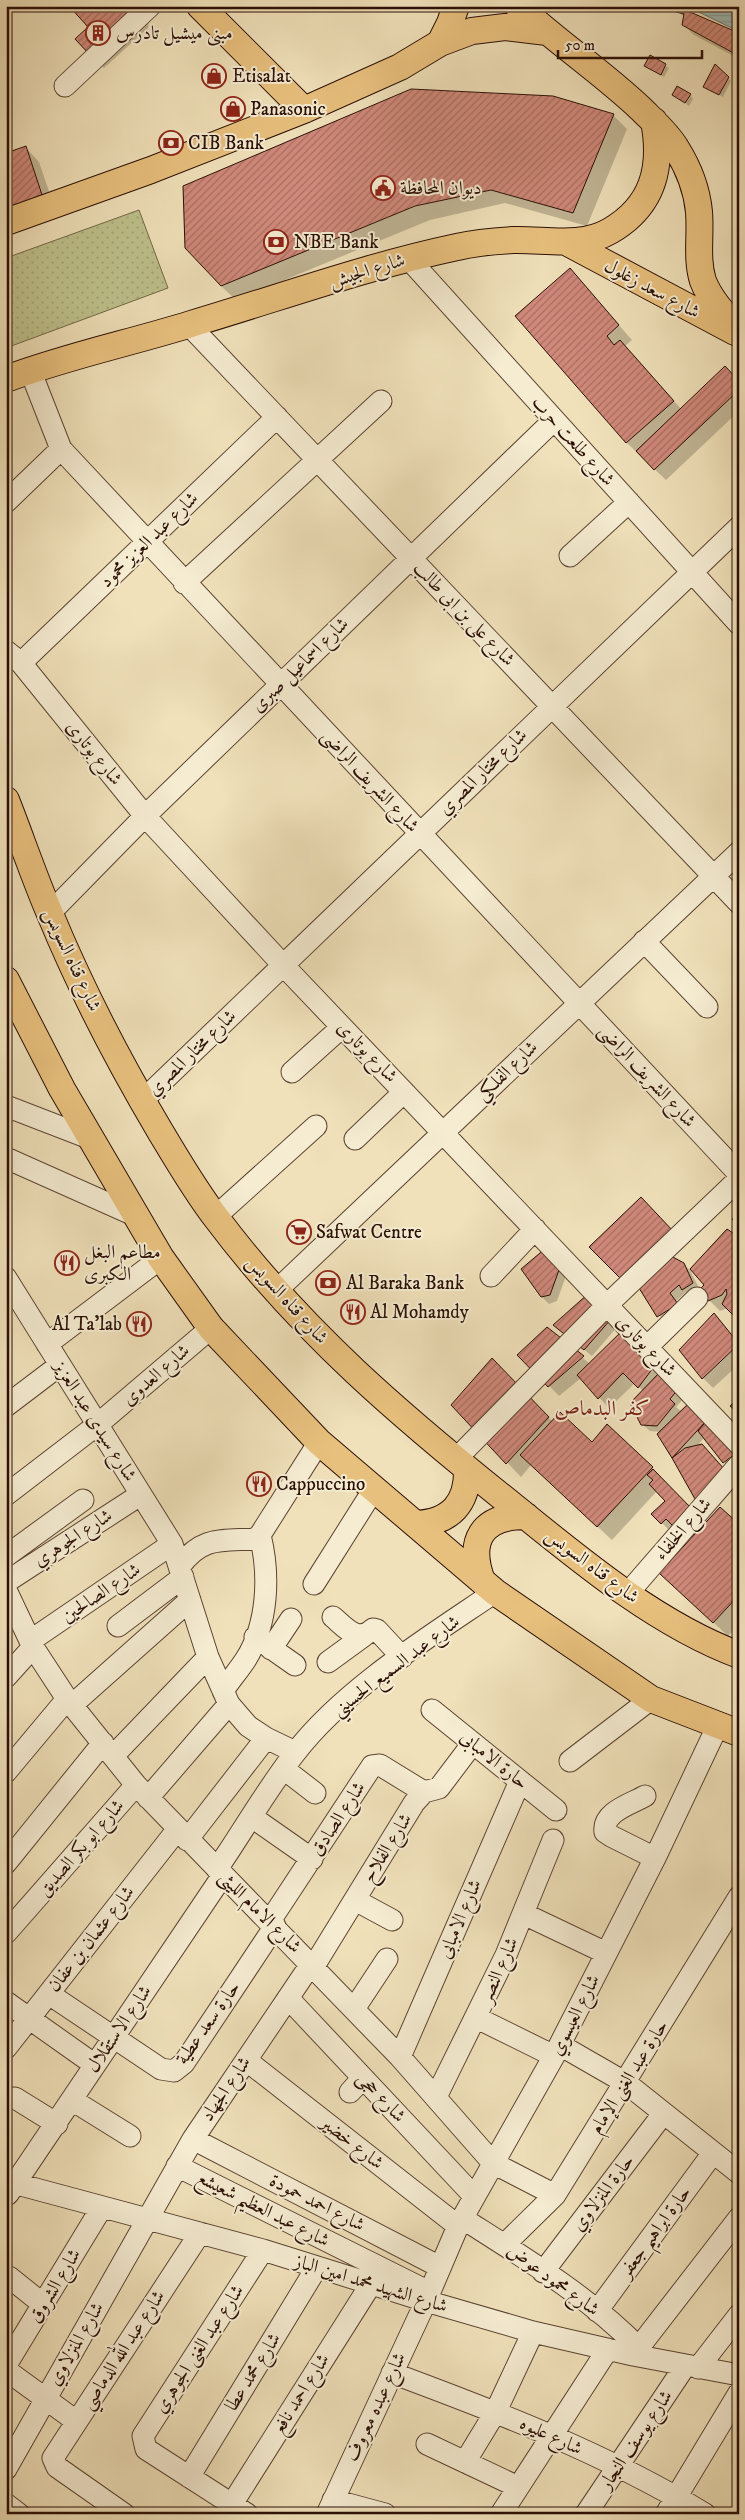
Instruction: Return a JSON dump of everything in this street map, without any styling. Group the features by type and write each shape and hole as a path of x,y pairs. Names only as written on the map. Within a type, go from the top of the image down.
{"main road":[{"path":"200,6 304,110"},
{"path":"440,42 456,6"},
{"name":"شارع سعد زغلول","path":"518,6 547,32 614,83 654,121 676,147 692,178 699,211 699,255 704,282 723,315 739,329"},
{"path":"6,222 126,179 304,110 400,67 440,42 472,31 505,26 547,32"},
{"name":"شارع الجيش","path":"6,379 18,371 189,325 408,258 460,246 512,240 566,242 587,240 608,232 626,220 641,204 652,186 657,164 658,142 654,121"},
{"name":"شارع سعد زغلول","path":"566,242 739,335"},
{"path":"657,292 672,290 685,282 694,270 699,255"},
{"name":"شارع قناه السويس","path":"6,800 49,914 116,1054 142,1101 215,1217 276,1291 325,1344 388,1404 526,1516 664,1618 712,1645 739,1655"},
{"path":"6,980 89,1138 161,1258 210,1328 319,1442 488,1586 651,1699 728,1729"},
{"path":"416,1524 440,1520 451,1513 464,1493 461,1464"},
{"path":"488,1586 476,1566 475,1549 481,1534 492,1522 508,1516 526,1516"}],"street":[{"path":"65,86 150,6"},
{"name":"شارع طلعت حرب","path":"408,258 739,624"},
{"name":"شارع على بن ابى طالب","path":"189,325 739,903"},
{"name":"شارع الشريف الراضى","path":"18,371 61,449 184,583 739,1174"},
{"path":"184,583 381,401"},
{"name":"شارع عبد العزيز محمود","path":"14,657 146,542 277,417"},
{"name":"شارع اسماعيل صبرى","path":"49,914 146,816 554,420"},
{"path":"6,502 61,449"},
{"path":"570,556 629,502"},
{"name":"شارع مختار المصري","path":"142,1101 739,527"},
{"name":"شارع بوتارى","path":"14,657 146,816 283,965 739,1444"},
{"name":"شارع الفلكي","path":"276,1291 739,852"},
{"path":"644,941 707,1007"},
{"path":"292,1072 342,1027"},
{"path":"355,1139 404,1092"},
{"path":"6,1106 89,1138"},
{"path":"215,1217 316,1126"},
{"path":"6,1158 134,1215"},
{"path":"461,1464 607,1305 739,1179"},
{"path":"491,1276 535,1229"},
{"path":"47,1344 161,1258"},
{"name":"شارع سيدى عبد العزيز","path":"6,1278 172,1544 208,1656 226,1697 248,1726 266,1738 290,1761 315,1793"},
{"path":"647,1347 697,1298"},
{"name":"شارع العدوى","path":"6,1495 97,1425 210,1328"},
{"path":"6,1406 60,1365"},
{"path":"118,1626 182,1572 188,1555 202,1544 255,1539 260,1535 319,1442"},
{"name":"شارع الخلفاء","path":"628,1593 739,1465"},
{"path":"314,1584 374,1489"},
{"name":"شارع الجوهري","path":"6,1582 140,1495"},
{"path":"6,1556 80,1496 99,1521"},
{"path":"260,1535 267,1571 262,1618 263,1643"},
{"name":"شارع الصالحين","path":"6,1677 32,1644 172,1544"},
{"name":"شارع عبد السميع الحسيني","path":"220,1872 252,1817 290,1761 338,1706 402,1657 488,1586"},
{"name":"شارع الامام الليثى","path":"6,1590 32,1644 69,1702 142,1792 182,1835 313,1965 400,2057 492,2163 555,2195"},
{"path":"6,1772 69,1702 190,1600"},
{"path":"333,1617 352,1634 365,1635"},
{"path":"263,1643 291,1618"},
{"path":"328,1662 373,1629 377,1630 402,1657"},
{"path":"263,1643 295,1665"},
{"name":"شارع ابو بكر الصديق","path":"6,1933 142,1792 226,1697 246,1658 263,1643"},
{"path":"6,1863 108,1750 208,1656"},
{"path":"570,1761 651,1699"},
{"name":"حارة الامبابى","path":"432,1710 556,1810"},
{"name":"شارع العيسوي","path":"428,2297 460,2222 557,2051 655,1858 728,1729"},
{"name":"شارع عثمان بن عفان","path":"6,2048 182,1835 266,1738"},
{"name":"شارع الفلاح","path":"313,1965 414,1803 424,1792 439,1788 473,1744"},
{"name":"شارع الصادق","path":"272,1924 372,1766 380,1765 424,1792"},
{"name":"شارع الامبابى","path":"400,2057 520,1781"},
{"path":"645,1796 607,1817 604,1824 605,1832 655,1858"},
{"path":"252,1817 312,1859"},
{"name":"شارع النصر","path":"436,2097 477,2018 524,1914 553,1840"},
{"name":"شارع الاستقلال","path":"9,2187 57,2124 220,1872"},
{"name":"حارة عبد الغنى الإمام","path":"504,2245 528,2224 555,2195 626,2083 739,1897"},
{"path":"355,1900 392,1920"},
{"path":"524,1914 606,1953"},
{"name":"حارة سعد عطية","path":"49,1994 161,2069 174,2071 180,2068 272,1924"},
{"path":"354,2009 387,1959"},
{"name":"شارع الجهاد","path":"148,2219 193,2139 288,1998 313,1965"},
{"name":"شارع حجى","path":"288,1998 356,2085 474,2196"},
{"path":"6,2002 95,2065"},
{"path":"477,2018 557,2051 626,2083 739,2173"},
{"name":"شارع خضير","path":"246,2060 460,2222"},
{"path":"15,2098 57,2124"},
{"path":"72,2100 130,2136"},
{"name":"حارة المنزلاوي","path":"543,2272 663,2114"},
{"name":"شارع احمد حمودة","path":"193,2139 440,2267"},
{"name":"حارة ابراهيم جعفر","path":"597,2312 713,2153"},
{"name":"شارع عبد العظيم شعيشع","path":"177,2166 428,2297"},
{"name":"شارع الشهيد محمد امين الباز","path":"9,2187 102,2207 263,2250 371,2284 428,2297 533,2332 608,2350 636,2352 692,2367 739,2375"},
{"name":"شارع الشروق","path":"6,2365 12,2341 44,2305 102,2207"},
{"path":"636,2352 739,2218"},
{"name":"شارع المنزلاوي","path":"6,2469 45,2397 148,2219"},
{"name":"شارع محمود عوض","path":"460,2222 504,2245 543,2272 597,2312 636,2352"},
{"name":"شارع عبد الله الدماصي","path":"124,2514 57,2467 54,2461 54,2454 200,2233"},
{"name":"شارع عبد الغنى الجوهري","path":"189,2477 146,2449 143,2436 263,2250"},
{"name":"شارع محمد عطا","path":"189,2477 318,2267"},
{"path":"9,2277 44,2305"},
{"name":"شارع احمد نافع","path":"239,2509 371,2284"},
{"name":"شارع عبده معروف","path":"330,2507 428,2297"},
{"name":"شارع يوسف النجار","path":"586,2514 692,2367 739,2315"},
{"path":"466,2462 496,2411 533,2332"},
{"path":"501,2514 608,2350"},
{"path":"6,2370 76,2421"},
{"name":"شارع عليوه","path":"392,2373 553,2434 618,2468 672,2505 705,2514"},
{"path":"672,2505 739,2393"},
{"path":"427,2444 518,2488"},
{"path":"189,2477 239,2509"},
{"path":"6,2504 19,2514"},
{"path":"330,2507 385,2514"}],"green space":[{"path":"139,210 168,288 6,348 6,258"}],"water":[{"path":"686,6 739,6 739,31 736,30"}],"building":[{"name":"مبنى ميشيل تادرس","path":"69,6 136,6 90,55 75,39 88,27"},
{"path":"676,6 739,33 739,56 682,25 684,14 676,12"},
{"path":"650,55 666,64 661,75 644,66"},
{"path":"715,64 729,77 719,95 703,87"},
{"path":"739,76 739,89 733,85"},
{"path":"677,86 691,94 685,103 672,95"},
{"name":"ديوان المحافظة","path":"411,89 553,96 614,114 573,213 491,190 415,206 221,286 185,248 183,186"},
{"path":"26,146 43,198 6,212 6,153"},
{"path":"570,268 619,325 607,336 614,345 620,340 674,401 626,443 515,316"},
{"path":"725,366 739,381 739,390 654,470 636,451"},
{"path":"641,1197 674,1232 622,1280 589,1247"},
{"path":"739,1212 739,1228 732,1219"},
{"path":"727,1229 739,1237 739,1316 736,1318 722,1304 727,1294 726,1289 722,1295 708,1301 699,1290 704,1285 690,1269"},
{"path":"546,1248 559,1270 550,1295 541,1297 521,1269"},
{"path":"671,1256 684,1263 693,1283 682,1290 679,1285 670,1293 678,1304 657,1317 639,1288"},
{"path":"589,1293 611,1319 584,1350 553,1325"},
{"path":"714,1313 739,1344 702,1379 679,1350"},
{"path":"547,1327 584,1356 548,1387 517,1355"},
{"path":"625,1328 656,1364 638,1388 623,1373 598,1399 577,1375"},
{"path":"492,1358 549,1417 506,1464 451,1405"},
{"path":"662,1370 679,1388 670,1399 675,1404 657,1426 641,1425 630,1403"},
{"path":"739,1397 739,1414 730,1406"},
{"path":"691,1401 708,1419 672,1458 657,1434"},
{"path":"560,1412 592,1442 607,1424 653,1467 597,1527 520,1455"},
{"path":"708,1419 739,1451 723,1463 698,1431"},
{"path":"702,1444 725,1470 695,1499 672,1458 685,1448"},
{"path":"653,1469 694,1511 676,1529 666,1519 661,1524 651,1514 665,1501 649,1484 653,1480 647,1475"},
{"path":"720,1507 739,1524 739,1595 713,1623 659,1573"}],"place":[{"name":"مبنى ميشيل تادرس","path":"98,33"},
{"name":"Etisalat","path":"214,76"},
{"name":"Panasonic","path":"233,109"},
{"name":"CIB Bank","path":"171,143"},
{"name":"ديوان المحافظة","path":"383,188"},
{"name":"NBE Bank","path":"276,242"},
{"name":"Safwat Centre","path":"299,1232"},
{"name":"مطاعم البغل الكبرى","path":"67,1263"},
{"name":"Al Baraka Bank","path":"328,1283"},
{"name":"Al Mohamdy","path":"353,1312"},
{"name":"Al Ta'lab","path":"139,1324"},
{"name":"Cappuccino","path":"259,1484"}],"district":[{"name":"كفر البدماص","path":"602,1409"}]}
